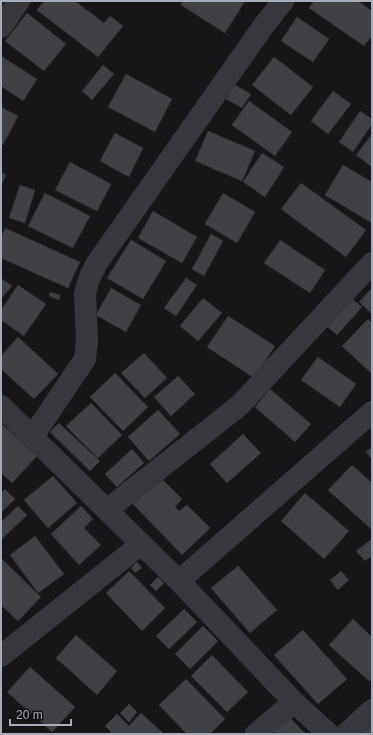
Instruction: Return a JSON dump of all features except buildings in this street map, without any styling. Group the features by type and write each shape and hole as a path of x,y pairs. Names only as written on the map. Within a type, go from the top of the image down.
{"street":[{"path":"1,27 19,1"},
{"path":"33,436 85,359 87,341 85,294 89,279 96,263 283,1"},
{"path":"107,510 240,405 372,263"},
{"path":"1,406 33,436 140,545 179,581 294,702 329,734"},
{"path":"179,581 372,412"},
{"path":"1,656 140,545"},
{"path":"256,734 294,702"},
{"path":"346,734 372,710"}]}
